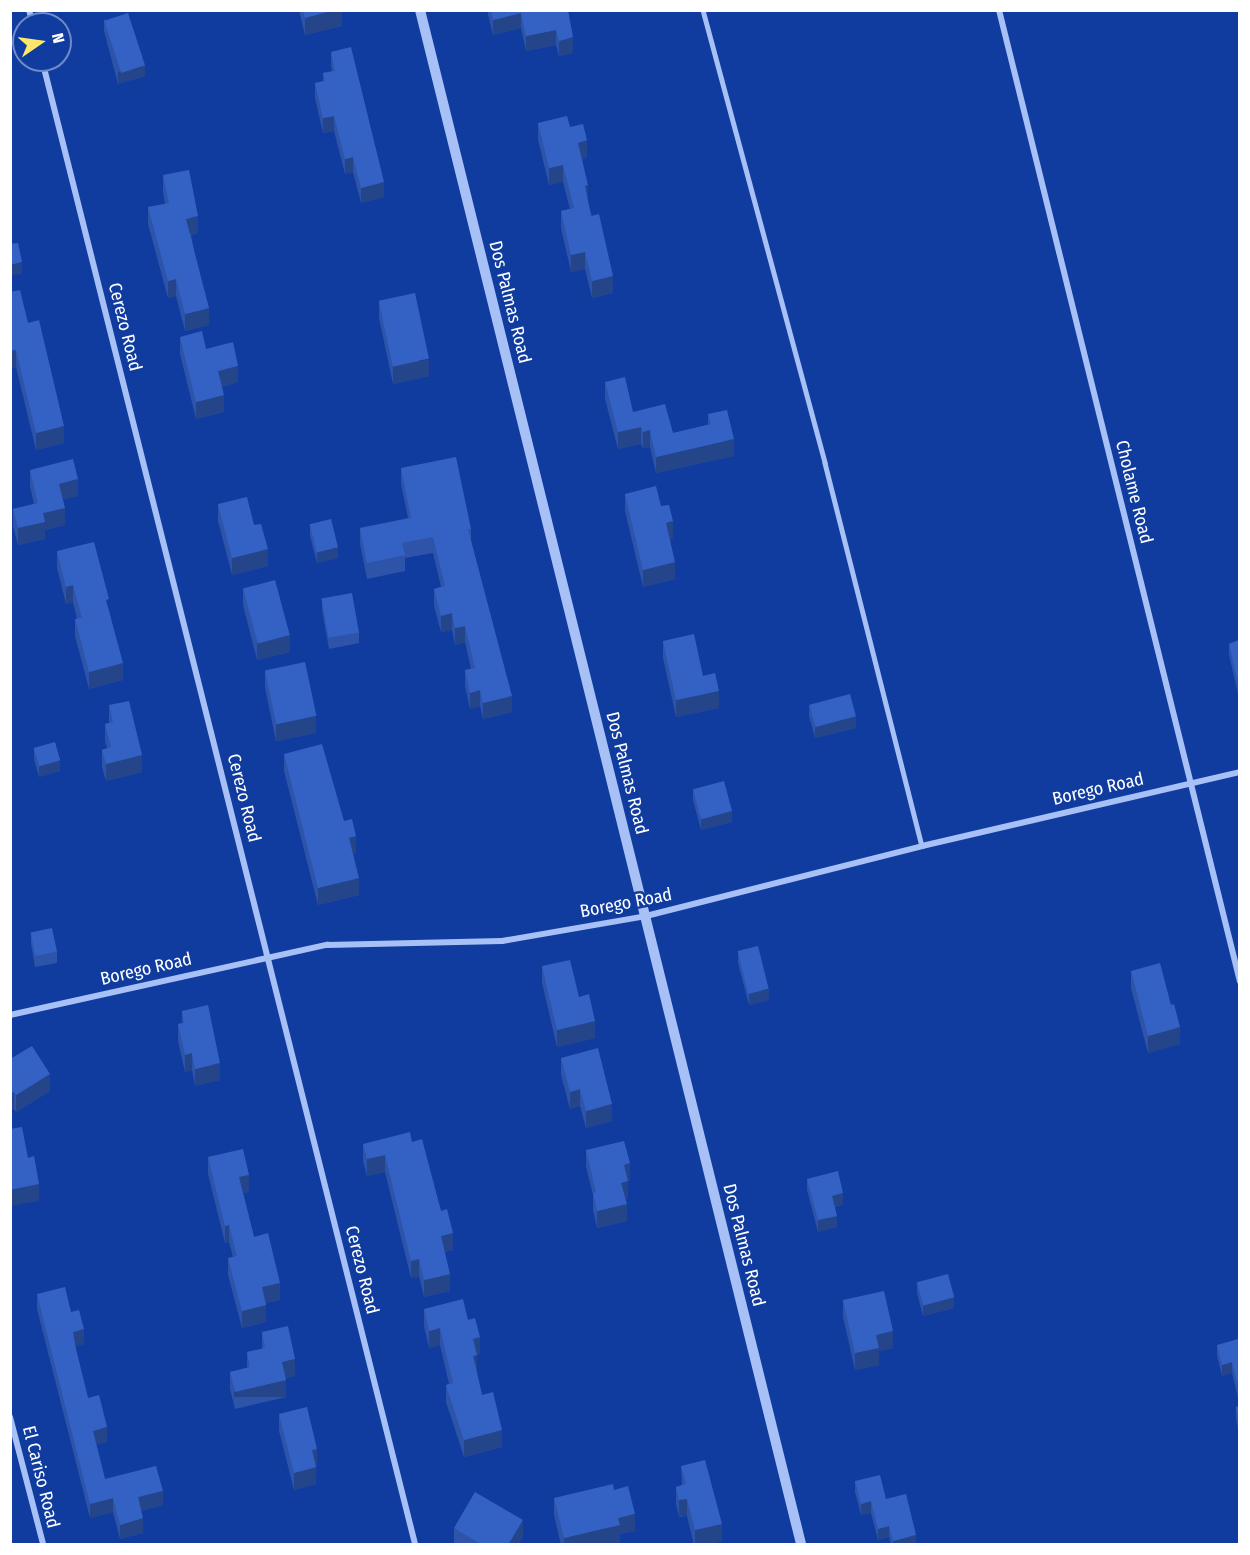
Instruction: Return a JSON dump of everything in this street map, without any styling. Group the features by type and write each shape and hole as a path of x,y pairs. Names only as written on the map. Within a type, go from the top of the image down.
{"street":[{"name":"Dos Palmas Road","path":"420,10 801,1545"},
{"name":"Cholame Road","path":"999,10 1239,982"},
{"name":"Cerezo Road","path":"45,72 269,956 415,1545"},
{"name":"Borego Road","path":"10,1015 327,945 502,941 646,916 922,846 1239,772"},
{"name":"El Cariso Road","path":"10,1417 43,1545"}],"lane":[{"path":"703,10 816,429 922,846"}],"building":[{"path":"303,10 334,10 305,18"},
{"path":"491,10 568,10 573,37 559,41 556,30 526,36 521,13 493,20"},
{"path":"128,13 145,65 121,73 104,21"},
{"path":"351,47 384,182 361,188 353,157 345,159 334,116 323,118 315,83 325,81 323,73 335,71 331,52"},
{"path":"567,116 570,127 583,124 587,140 578,143 588,185 585,186 591,216 599,214 613,276 592,281 585,252 571,255 561,211 574,208 563,165 549,168 538,123"},
{"path":"189,170 198,216 186,219 209,308 185,314 176,279 168,281 148,207 169,203 163,175"},
{"path":"18,243 22,262 10,265 10,244"},
{"path":"20,290 28,323 39,320 64,426 36,433 16,350 10,351 10,292"},
{"path":"415,293 429,359 393,366 379,301"},
{"path":"202,331 206,349 233,342 238,366 218,371 224,395 196,402 180,337"},
{"path":"625,377 633,412 665,404 673,433 711,424 708,414 727,410 734,439 656,457 650,430 643,432 641,427 618,432 605,382"},
{"path":"456,457 471,529 468,529 512,696 483,703 480,690 470,693 465,670 475,668 465,626 455,628 452,613 441,616 434,589 445,586 433,537 402,543 405,555 367,563 360,528 411,518 401,468"},
{"path":"73,459 78,479 59,484 65,508 43,513 45,522 18,528 13,509 38,503 30,470"},
{"path":"656,486 661,506 669,505 673,521 666,523 675,562 643,570 625,494"},
{"path":"247,497 254,525 261,524 268,549 232,558 218,504"},
{"path":"331,519 338,547 317,552 310,524"},
{"path":"94,542 109,599 106,600 123,663 89,672 75,619 82,618 73,585 66,587 57,551"},
{"path":"275,580 290,635 258,644 243,589"},
{"path":"352,593 359,632 328,638 321,598"},
{"path":"694,634 703,676 715,673 719,691 676,700 663,641"},
{"path":"1239,640 1239,686 1229,644"},
{"path":"305,662 316,716 276,724 265,671"},
{"path":"850,694 856,716 815,727 809,705"},
{"path":"129,701 142,755 106,764 102,750 111,747 105,724 113,722 109,705"},
{"path":"55,742 60,760 39,766 34,748"},
{"path":"322,744 344,821 352,819 356,836 349,838 359,878 318,888 284,754"},
{"path":"724,781 732,811 701,819 693,789"},
{"path":"52,928 57,951 35,956 30,933"},
{"path":"758,946 769,989 748,994 738,951"},
{"path":"570,960 579,997 589,994 595,1021 557,1030 542,966"},
{"path":"1160,963 1171,1005 1174,1004 1180,1027 1148,1036 1131,971"},
{"path":"208,1005 220,1063 195,1069 192,1053 185,1055 178,1024 184,1023 182,1011"},
{"path":"32,1046 50,1074 16,1095 14,1092 10,1094 10,1059"},
{"path":"598,1048 612,1104 586,1111 580,1089 570,1092 561,1058"},
{"path":"22,1127 28,1158 34,1156 39,1184 10,1190 10,1129"},
{"path":"410,1132 412,1142 422,1139 441,1211 447,1209 453,1233 441,1236 450,1274 424,1280 419,1259 411,1261 385,1155 367,1159 363,1144"},
{"path":"624,1141 630,1163 624,1165 628,1181 621,1183 627,1204 597,1211 593,1193 596,1192 586,1150"},
{"path":"243,1149 249,1175 239,1177 254,1237 268,1233 280,1283 262,1287 266,1305 242,1311 228,1258 237,1256 229,1225 225,1226 208,1157"},
{"path":"838,1171 843,1193 832,1196 837,1216 818,1220 807,1179"},
{"path":"948,1274 954,1297 923,1305 917,1282"},
{"path":"65,1287 71,1312 79,1310 84,1329 73,1332 88,1398 99,1395 107,1427 93,1431 105,1479 156,1466 163,1491 138,1497 143,1518 120,1525 113,1498 90,1504 37,1294"},
{"path":"884,1291 893,1331 876,1335 879,1348 855,1353 843,1300"},
{"path":"463,1299 468,1320 475,1318 480,1337 473,1339 477,1355 473,1356 482,1395 493,1392 502,1430 464,1440 446,1385 453,1383 440,1328 429,1331 424,1309"},
{"path":"288,1326 295,1359 282,1362 286,1380 235,1392 230,1372 250,1367 247,1352 265,1348 262,1332"},
{"path":"1238,1339 1239,1390 1232,1362 1222,1365 1217,1345"},
{"path":"1239,1406 1239,1422 1236,1407"},
{"path":"307,1407 317,1449 312,1450 316,1467 294,1473 279,1414"},
{"path":"705,1460 722,1524 695,1530 687,1499 679,1500 676,1487 686,1484 681,1466"},
{"path":"880,1475 886,1499 906,1494 916,1535 893,1541 889,1526 878,1529 871,1501 861,1504 855,1481"},
{"path":"613,1484 614,1490 628,1486 635,1514 618,1518 620,1525 564,1538 554,1498"},
{"path":"475,1492 523,1520 508,1545 482,1545 454,1528"}]}
